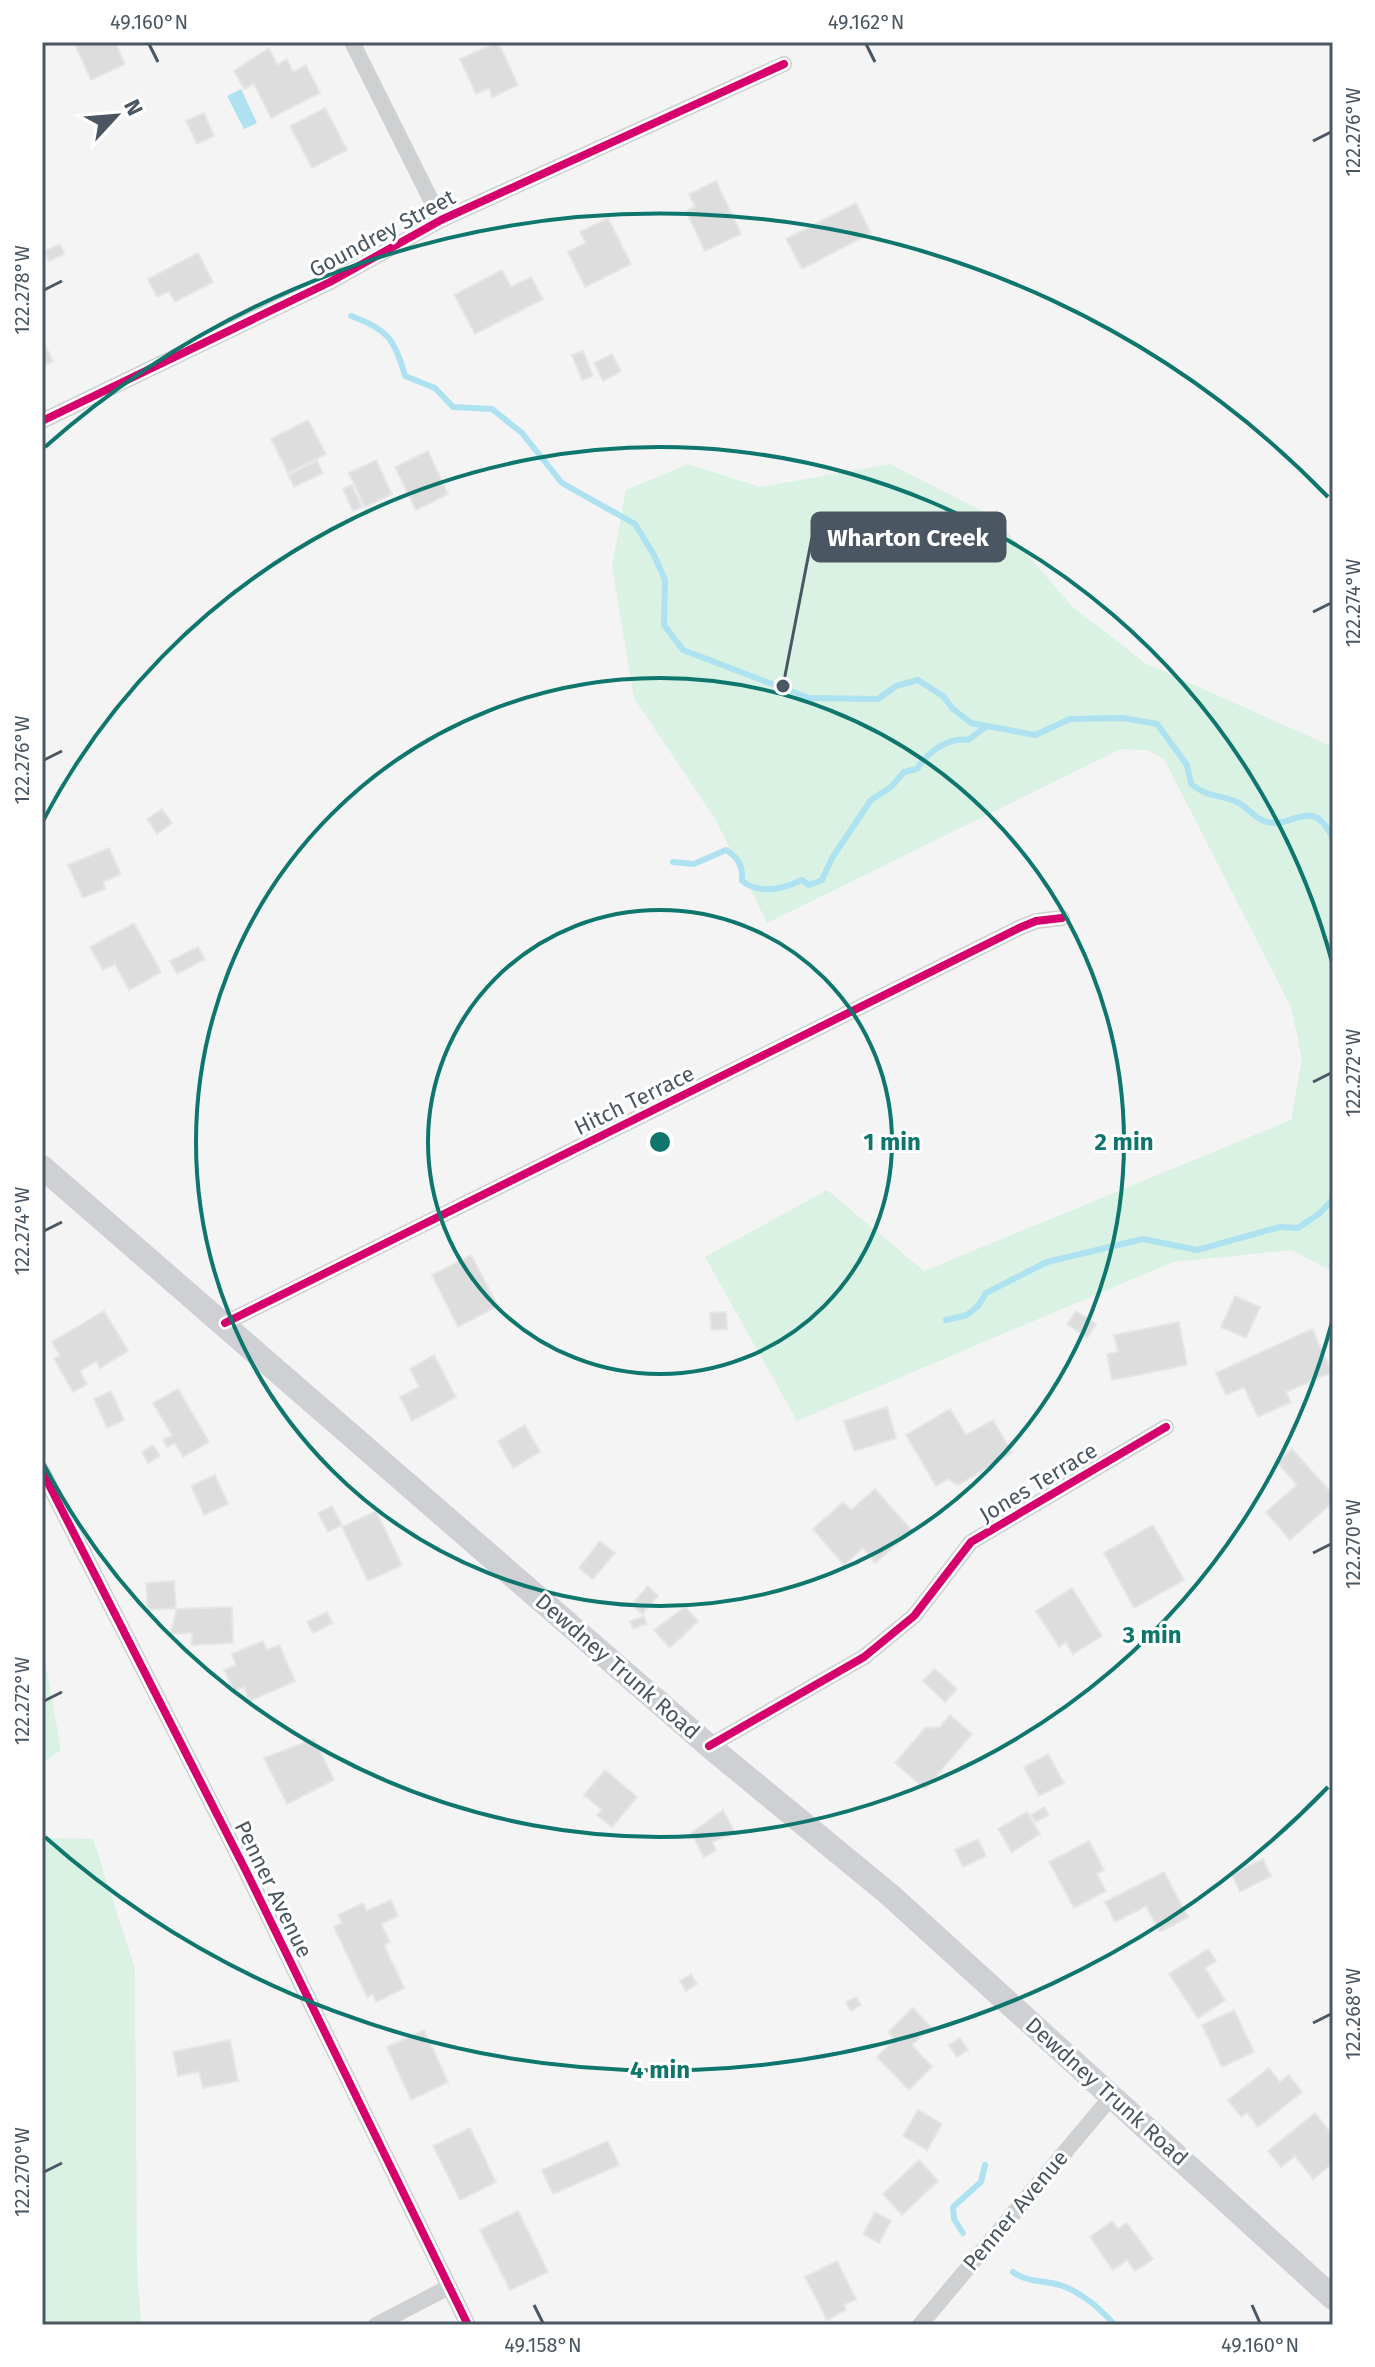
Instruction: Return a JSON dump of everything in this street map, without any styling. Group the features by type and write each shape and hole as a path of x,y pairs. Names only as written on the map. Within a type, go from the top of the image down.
{"main road":[{"name":"Dewdney Trunk Road","path":"42,1168 225,1323 709,1746 890,1895 1333,2298"}],"street":[{"path":"352,42 441,220"},
{"name":"Goundrey Street","path":"42,421 330,282 441,220 784,64"},
{"name":"Hitch Terrace","path":"225,1323 1019,928 1036,921 1062,918"},
{"name":"Jones Terrace","path":"709,1746 864,1657 914,1616 940,1578 971,1542 1166,1427"},
{"name":"Penner Avenue","path":"42,1471 253,1885 468,2325"},
{"name":"Penner Avenue","path":"920,2325 1112,2096"},
{"path":"376,2325 449,2287"}],"green space":[{"path":"688,464 760,487 890,464 994,517 1073,607 1145,663 1333,747 1333,1272 1292,1250 1173,1262 797,1421 705,1257 827,1190 924,1271 1291,1120 1302,1059 1291,1007 1164,759 1147,750 1121,749 767,923 715,819 634,698 612,566 626,490"},
{"path":"42,1643 61,1750 42,1763"},
{"path":"42,1838 93,1839 135,1969 137,2267 141,2325 42,2325"}],"water":[{"path":"241,89 257,123 244,129 227,96"}],"building":[{"path":"74,42 115,42 125,64 91,80"},
{"path":"498,42 518,85 492,97 489,88 476,94 460,59"},
{"path":"269,48 277,65 287,59 293,72 306,65 320,93 271,118 254,84 244,89 234,71"},
{"path":"325,108 347,150 312,168 290,126"},
{"path":"204,113 214,136 197,144 186,121"},
{"path":"716,181 741,234 705,251 686,211 695,207 689,194"},
{"path":"856,203 871,233 802,269 786,239"},
{"path":"608,218 631,264 585,287 568,252 586,243 580,232"},
{"path":"60,244 64,254 49,261 45,251"},
{"path":"198,253 213,282 175,302 169,291 157,297 148,279"},
{"path":"502,270 511,287 531,277 543,299 475,334 454,295"},
{"path":"42,340 53,361 42,367"},
{"path":"583,351 593,376 582,380 572,355"},
{"path":"612,354 621,371 603,381 594,363"},
{"path":"308,420 326,454 288,473 271,439"},
{"path":"428,451 448,494 416,510 395,467"},
{"path":"376,460 392,494 365,507 349,473"},
{"path":"317,461 323,473 294,487 288,475"},
{"path":"352,485 362,507 353,511 343,489"},
{"path":"162,809 172,823 157,834 147,819"},
{"path":"109,848 121,874 103,882 105,889 83,898 68,865"},
{"path":"134,923 161,972 129,990 115,964 103,970 90,947"},
{"path":"198,947 205,959 177,974 170,961"},
{"path":"471,1255 498,1306 458,1327 432,1275"},
{"path":"1235,1296 1260,1307 1246,1338 1221,1327"},
{"path":"104,1311 128,1351 100,1368 96,1361 80,1371 87,1384 73,1392 54,1359 60,1356 52,1342"},
{"path":"1076,1311 1096,1324 1087,1338 1067,1324"},
{"path":"726,1312 727,1329 711,1330 710,1313"},
{"path":"1179,1322 1187,1365 1112,1380 1107,1354 1118,1352 1114,1335"},
{"path":"1312,1329 1332,1372 1286,1392 1291,1402 1258,1417 1244,1387 1226,1395 1216,1373"},
{"path":"434,1355 456,1397 412,1421 400,1397 419,1387 410,1369"},
{"path":"178,1389 209,1442 183,1457 175,1443 167,1447 163,1440 172,1435 153,1403"},
{"path":"111,1391 124,1420 107,1428 94,1399"},
{"path":"887,1407 896,1438 854,1451 844,1421"},
{"path":"950,1409 966,1435 993,1420 1012,1453 958,1485 948,1479 936,1486 906,1435"},
{"path":"525,1425 540,1452 513,1468 498,1441"},
{"path":"153,1445 160,1456 148,1463 142,1452"},
{"path":"1292,1449 1333,1495 1333,1502 1290,1540 1266,1512 1297,1485 1277,1462"},
{"path":"215,1475 228,1504 204,1515 191,1486"},
{"path":"875,1489 912,1531 875,1563 863,1548 844,1565 813,1529 843,1502 851,1510"},
{"path":"332,1506 342,1525 328,1532 318,1513"},
{"path":"376,1511 402,1565 368,1581 342,1527"},
{"path":"1153,1525 1184,1580 1134,1608 1104,1553"},
{"path":"600,1541 615,1553 593,1579 579,1568"},
{"path":"174,1581 176,1608 148,1610 146,1583"},
{"path":"648,1586 658,1596 642,1614 632,1604"},
{"path":"1072,1588 1102,1636 1073,1654 1066,1642 1059,1647 1036,1611"},
{"path":"232,1607 233,1643 192,1645 192,1633 170,1634 177,1609"},
{"path":"685,1607 698,1621 670,1648 654,1630"},
{"path":"327,1612 333,1623 313,1633 307,1622"},
{"path":"644,1616 647,1624 633,1629 630,1621"},
{"path":"263,1641 267,1650 279,1645 295,1681 250,1701 244,1687 234,1691 224,1670 236,1665 232,1654"},
{"path":"935,1669 957,1689 945,1702 923,1681"},
{"path":"950,1715 972,1734 925,1789 895,1763 925,1728 940,1727"},
{"path":"314,1739 334,1780 287,1804 264,1758"},
{"path":"1048,1754 1064,1783 1039,1796 1024,1767"},
{"path":"605,1770 637,1797 612,1827 597,1815 602,1810 584,1795"},
{"path":"1044,1807 1049,1815 1036,1822 1031,1815"},
{"path":"723,1810 735,1833 712,1842 716,1850 704,1857 691,1833"},
{"path":"1027,1812 1040,1834 1012,1852 998,1829"},
{"path":"978,1839 986,1856 963,1867 955,1850"},
{"path":"1089,1841 1104,1870 1097,1874 1106,1891 1074,1908 1049,1862"},
{"path":"1263,1859 1271,1876 1240,1892 1232,1874"},
{"path":"1164,1872 1188,1917 1160,1932 1146,1906 1115,1922 1105,1902"},
{"path":"391,1900 398,1916 381,1924 390,1942 384,1945 404,1988 376,2002 373,1994 367,1997 334,1927 342,1923 338,1915 363,1903 367,1911"},
{"path":"1208,1949 1216,1961 1205,1968 1225,2000 1198,2018 1169,1974"},
{"path":"691,1974 697,1984 686,1991 680,1981"},
{"path":"856,1997 861,2005 851,2011 846,2002"},
{"path":"913,2008 931,2027 912,2045 932,2067 909,2090 877,2057 895,2039 888,2032"},
{"path":"1234,2010 1254,2052 1222,2067 1202,2025"},
{"path":"424,2030 448,2082 411,2100 387,2047"},
{"path":"960,2038 968,2050 957,2057 949,2045"},
{"path":"230,2040 238,2081 203,2088 199,2072 178,2076 173,2052"},
{"path":"1269,2068 1280,2082 1289,2075 1302,2092 1258,2127 1247,2113 1241,2117 1228,2100"},
{"path":"918,2110 942,2124 927,2150 903,2136"},
{"path":"1315,2113 1333,2136 1333,2163 1313,2179 1295,2156 1281,2167 1268,2151"},
{"path":"470,2128 496,2182 460,2200 433,2146"},
{"path":"608,2141 619,2165 553,2194 542,2170"},
{"path":"919,2160 938,2181 902,2215 883,2194"},
{"path":"518,2211 548,2272 510,2290 480,2230"},
{"path":"875,2212 891,2221 879,2243 863,2234"},
{"path":"1112,2221 1118,2229 1127,2223 1153,2259 1135,2271 1127,2260 1113,2270 1090,2237"},
{"path":"837,2261 856,2299 844,2305 846,2310 827,2320 805,2277"}],"waterway":[{"path":"351,316 388,337 405,376 435,388 453,407 492,409 522,433 562,483 635,524 665,580 664,625 683,650 809,698 878,699 896,686 918,680 943,696 953,709 971,723 1035,735 1070,719 1123,718 1157,724 1187,765 1191,784 1197,788 1237,802 1264,821 1283,822 1301,816 1317,818 1333,839"},
{"path":"673,862 694,864 726,850 739,862 742,881 756,888 779,888 802,880 809,885 822,880 832,858 871,800 891,787 904,772 917,769 939,747 953,741 968,740 987,726"},
{"path":"946,1320 967,1315 978,1306 986,1293 1047,1262 1143,1239 1197,1250 1280,1227 1298,1228 1320,1213 1333,1199"},
{"path":"963,2233 954,2219 953,2207 981,2182 985,2165"},
{"path":"1013,2272 1071,2289 1091,2302 1115,2325"}],"cycle path":[{"path":"42,421 330,282 441,220 784,64"},
{"path":"225,1323 1019,928 1036,921 1062,918"},
{"path":"709,1746 864,1657 914,1616 971,1542 1166,1427"},
{"path":"42,1471 246,1871 468,2325"}],"place":[{"name":"Wharton Creek","path":"783,686"}]}
